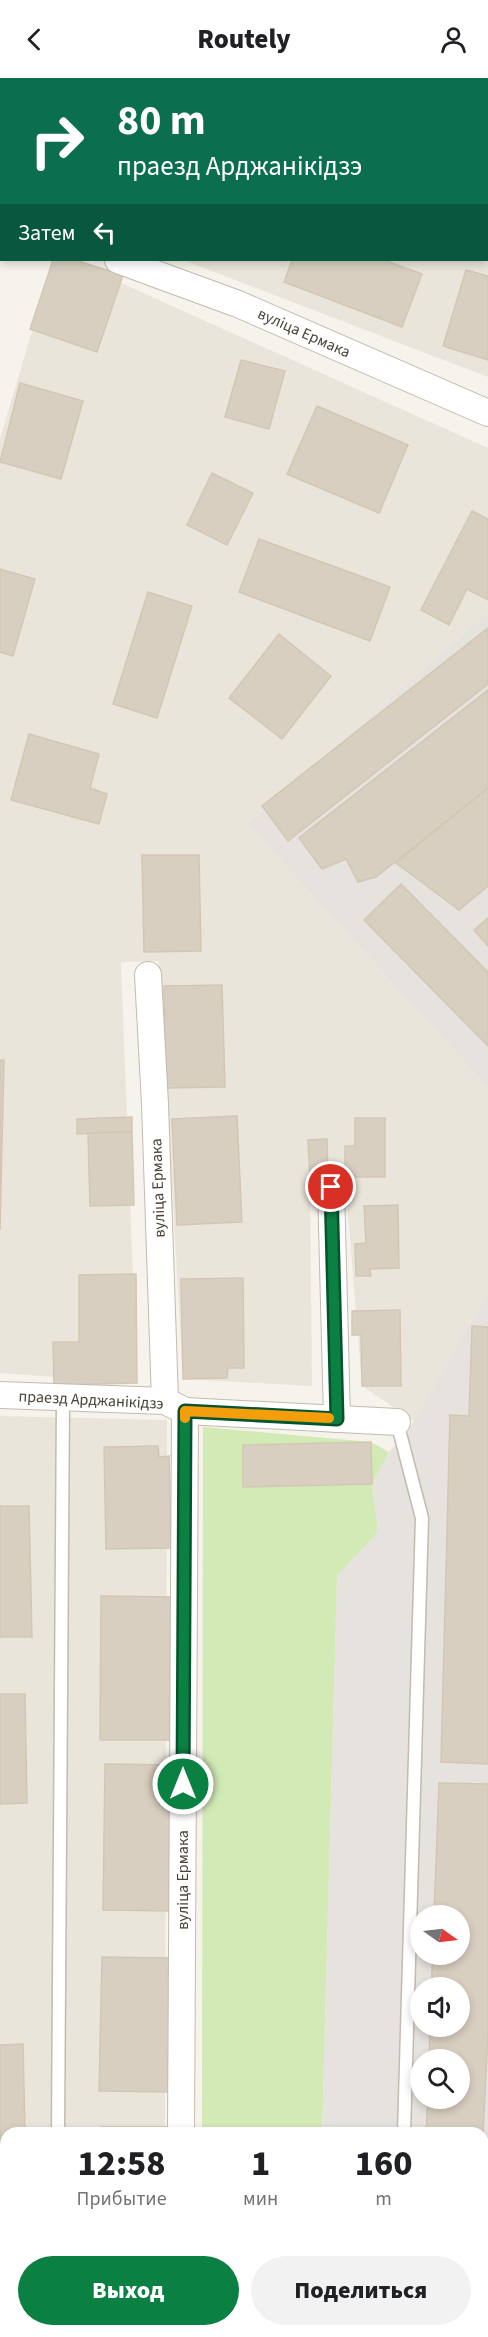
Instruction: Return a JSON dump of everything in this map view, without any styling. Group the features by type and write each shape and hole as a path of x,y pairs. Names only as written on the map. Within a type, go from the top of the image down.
{"street":[{"name":"вуліца Ермака","path":"121,261 237,304 488,413"},
{"name":"вуліца Ермака","path":"148,975 175,1406 182,2127"},
{"path":"331,1187 337,1419"},
{"name":"праезд Арджанікідзэ","path":"0,1395 397,1422"}],"lane":[{"path":"58,2127 63,1398"},
{"path":"397,1422 422,1518 404,2127"}],"shaded area":[{"path":"53,261 72,261 488,448 488,612 247,824 488,1088 488,1291 414,1421 362,1386 345,1177 310,1179 312,1386 183,1379 159,961 121,962 137,1383 0,1373 0,439"},
{"path":"186,261 488,261 488,377"},
{"path":"488,612 488,1088 247,824"},
{"path":"488,1291 488,2127 322,2127 337,1576 378,1532 372,1484 389,1452 406,1435"},
{"path":"0,1416 167,1420 165,2127 0,2127"}],"green space":[{"path":"203,1427 371,1442 389,1452 372,1484 378,1532 337,1576 322,2127 202,2127"}],"building":[{"path":"53,261 78,261 123,275 97,352 30,329"},
{"path":"292,261 387,261 422,274 402,327 284,282"},
{"path":"466,270 488,276 488,360 443,346"},
{"path":"241,360 285,371 269,429 225,417"},
{"path":"20,383 83,401 61,479 0,462"},
{"path":"317,406 408,445 379,513 287,474"},
{"path":"212,473 253,493 227,545 187,525"},
{"path":"472,511 488,519 488,600 467,589 449,625 421,610"},
{"path":"259,539 390,587 370,641 239,592"},
{"path":"0,569 35,579 13,656 0,652"},
{"path":"148,592 192,606 157,718 113,704"},
{"path":"488,628 488,684 288,841 262,806"},
{"path":"279,634 331,676 282,739 229,698"},
{"path":"488,690 488,788 376,877 358,882 346,859 322,869 299,838"},
{"path":"29,734 99,754 90,788 107,794 99,824 11,800"},
{"path":"488,788 488,886 459,910 396,863"},
{"path":"142,855 199,855 201,951 144,952"},
{"path":"401,884 488,972 488,1046 364,920"},
{"path":"488,918 488,946 474,930"},
{"path":"222,985 225,1087 166,1088 164,986"},
{"path":"0,1060 4,1060 0,1230"},
{"path":"237,1116 242,1222 177,1225 172,1119"},
{"path":"132,1117 132,1132 77,1134 77,1119"},
{"path":"355,1118 385,1118 385,1177 345,1177 345,1146 355,1146"},
{"path":"132,1132 134,1205 90,1206 88,1133"},
{"path":"327,1139 328,1178 310,1178 308,1140"},
{"path":"398,1205 399,1268 370,1269 371,1276 356,1276 355,1244 366,1243 364,1206"},
{"path":"136,1274 137,1383 54,1385 53,1342 79,1342 79,1275"},
{"path":"243,1278 244,1368 228,1368 227,1378 183,1379 181,1279"},
{"path":"400,1310 401,1386 362,1386 361,1335 352,1335 352,1311"},
{"path":"472,1326 488,1327 488,1764 441,1762 450,1415 469,1416"},
{"path":"371,1442 372,1484 243,1487 243,1445"},
{"path":"158,1446 159,1457 169,1456 171,1548 106,1549 104,1447"},
{"path":"0,1506 29,1506 32,1637 0,1637"},
{"path":"101,1596 174,1597 173,1740 100,1740"},
{"path":"0,1694 25,1694 27,1803 0,1804"},
{"path":"105,1764 175,1765 173,1911 103,1910"},
{"path":"439,1783 488,1784 488,2034 483,2127 426,2127 427,2109 470,2109 470,2049 429,2049 430,2037 470,2037 470,1977 432,1977 432,1965 470,1965 470,1905 434,1905"},
{"path":"102,1957 172,1958 170,2092 99,2091"},
{"path":"23,2044 25,2127 0,2127 0,2045"}],"slow traffic":[{"path":"185,1418 185,1411 329,1418"}],"route":[{"path":"183,1784 185,1411 337,1419 331,1187"}]}
